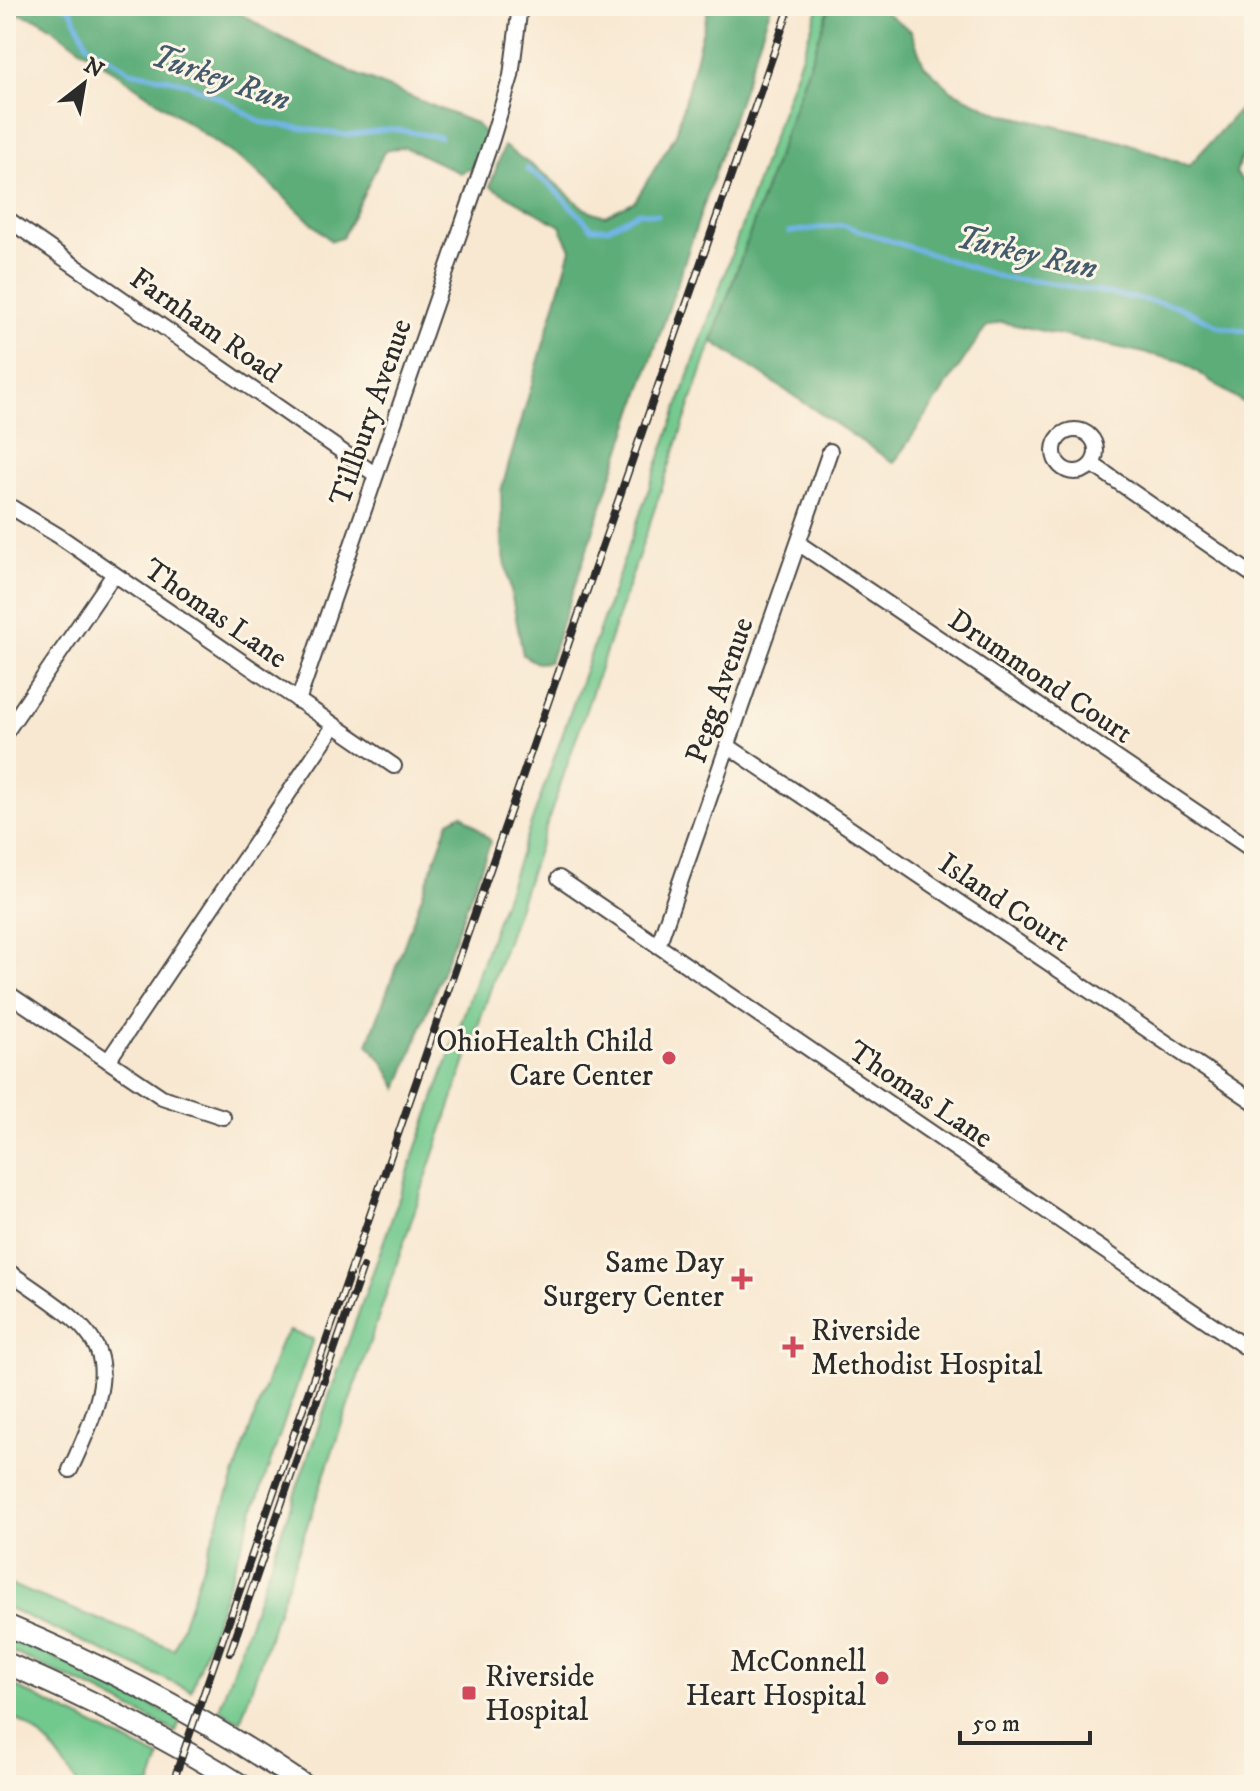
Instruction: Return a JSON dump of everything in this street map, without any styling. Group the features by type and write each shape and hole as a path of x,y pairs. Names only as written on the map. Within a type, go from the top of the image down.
{"main road":[{"path":"6,1625 106,1669 171,1703 304,1785"},
{"path":"6,1663 104,1707 241,1785"}],"street":[{"name":"Tillbury Avenue","path":"298,701 492,139 511,76 520,6"},
{"name":"Farnham Road","path":"6,218 376,475"},
{"name":"Pegg Avenue","path":"658,946 830,451"},
{"path":"1092,464 1254,576"},
{"name":"Thomas Lane","path":"6,504 114,574 394,766"},
{"name":"Drummond Court","path":"798,543 1254,851"},
{"path":"6,732 114,574"},
{"path":"108,1061 334,726"},
{"name":"Island Court","path":"728,746 1254,1102"},
{"name":"Thomas Lane","path":"559,878 1254,1353"},
{"path":"6,992 162,1097 223,1117"},
{"path":"6,1270 79,1322 101,1354 104,1375 96,1409 70,1470"}],"green space":[{"path":"6,6 228,6 276,35 358,75 475,123 486,135 473,168 460,173 405,147 385,150 342,238 331,241 253,168 40,20 10,11 6,17"},
{"path":"709,6 771,6 549,662 537,663 523,655 502,545 501,491 571,249 560,226 490,186 504,146 547,176 585,209 605,216 635,201 676,134"},
{"path":"819,6 830,6 712,341 240,1722 219,1709"},
{"path":"830,6 877,6 911,31 924,65 952,91 999,113 1127,143 1189,166 1254,93 1254,143 1241,158 1236,173 1246,185 1254,186 1254,410 1181,361 1001,322 986,327 894,463 712,341"},
{"path":"462,814 491,841 398,1089 382,1060 368,1044 449,821"},
{"path":"290,1331 313,1339 191,1691 6,1607 6,1583 174,1649 280,1343"},
{"path":"6,1636 97,1677 180,1720 176,1732 6,1649"},
{"path":"6,1682 160,1758 151,1785 78,1785 48,1743 30,1727 6,1713"}],"waterway":[{"name":"Turkey Run","path":"63,6 71,10 87,44 130,71 183,82 228,102 260,122 346,135 391,129 440,137"},
{"name":"Turkey Run","path":"527,169 550,185 592,228 608,228 639,212 658,215"},
{"name":"Turkey Run","path":"789,232 843,225 1003,278 1045,282 1177,306 1219,326 1254,333"}],"railway":[{"path":"172,1785 790,6"},
{"path":"230,1653 363,1267"}],"place":[{"name":"OhioHealth Child Care Center","path":"669,1058"},
{"name":"Same Day Surgery Center","path":"742,1279"},
{"name":"Riverside Methodist Hospital","path":"793,1347"},
{"name":"McConnell Heart Hospital","path":"882,1678"},
{"name":"Riverside Hospital","path":"469,1693"}]}
